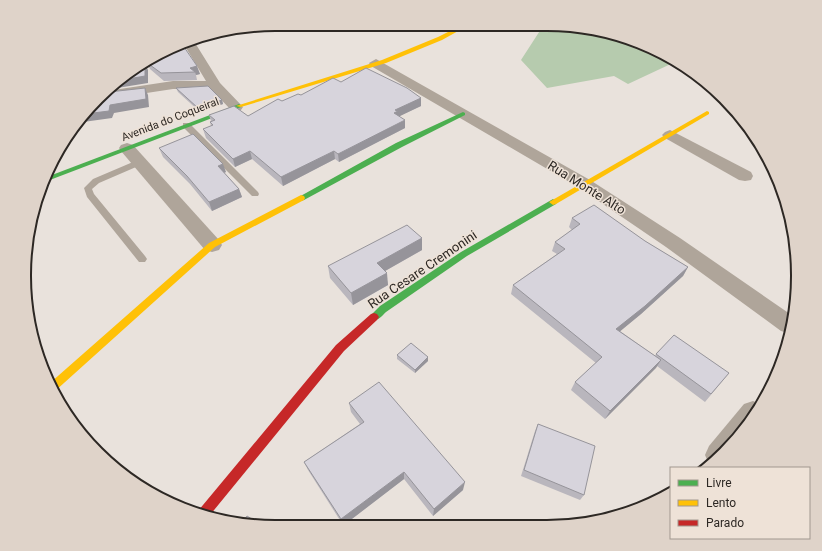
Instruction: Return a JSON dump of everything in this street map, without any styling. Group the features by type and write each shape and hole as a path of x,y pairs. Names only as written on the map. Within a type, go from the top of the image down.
{"street":[{"name":"Avenida do Coqueiral","path":"52,178 186,125 236,107 376,63 438,41 457,31"},
{"path":"191,46 215,85 236,107"},
{"name":"Rua Monte Alto","path":"376,63 555,166 645,223 786,323"},
{"path":"112,94 140,88 173,85 215,85"},
{"name":"Rua Cesare Cremonini","path":"205,510 237,474 340,348 383,309 464,254 707,113"},
{"path":"56,384 130,316 212,245 399,145 463,114"},
{"path":"670,134 744,176"},
{"path":"127,148 212,245"}],"lane":[{"path":"186,125 255,194"},
{"path":"140,162 96,181 88,188 90,195 142,259"}],"green space":[{"path":"540,31 546,31 578,33 610,39 655,56 670,64 628,84 614,76 547,88 521,60"}],"building":[{"path":"185,49 197,66 190,68 195,72 161,73 151,65 167,56"},
{"path":"366,68 407,88 421,98 395,110 398,111 394,113 405,120 338,154 334,151 281,177 250,151 233,159 203,129 213,125 210,122 215,120 209,115 234,106 248,116 278,99 282,101 298,94 301,95 333,78 341,82"},
{"path":"145,69 145,76 132,78"},
{"path":"208,86 222,100 198,108 176,88"},
{"path":"145,88 146,99 110,105 109,111 93,113 115,91"},
{"path":"193,134 223,164 218,166 239,189 209,202 187,176 159,148"},
{"path":"594,205 645,241 688,267 645,306 616,329 661,360 610,411 575,382 602,357 513,285 565,249 555,242 580,224 572,218"},
{"path":"407,225 422,238 377,263 387,273 351,293 328,266"},
{"path":"674,335 729,373 711,394 656,354"},
{"path":"411,343 428,357 415,370 397,355"},
{"path":"379,382 465,482 434,509 404,472 341,519 304,462 364,422 349,403"},
{"path":"538,424 595,446 584,495 524,470"}],"traffic: fast":[{"path":"52,178 239,106"},
{"path":"301,198 399,145 463,114"},
{"path":"374,317 383,309 464,254 553,202"}],"traffic: slow":[{"path":"239,106 384,61 413,50 455,31"},
{"path":"553,202 707,113"},
{"path":"56,384 212,245 301,198"}],"traffic: jam":[{"path":"206,510 340,348 374,317"}]}
